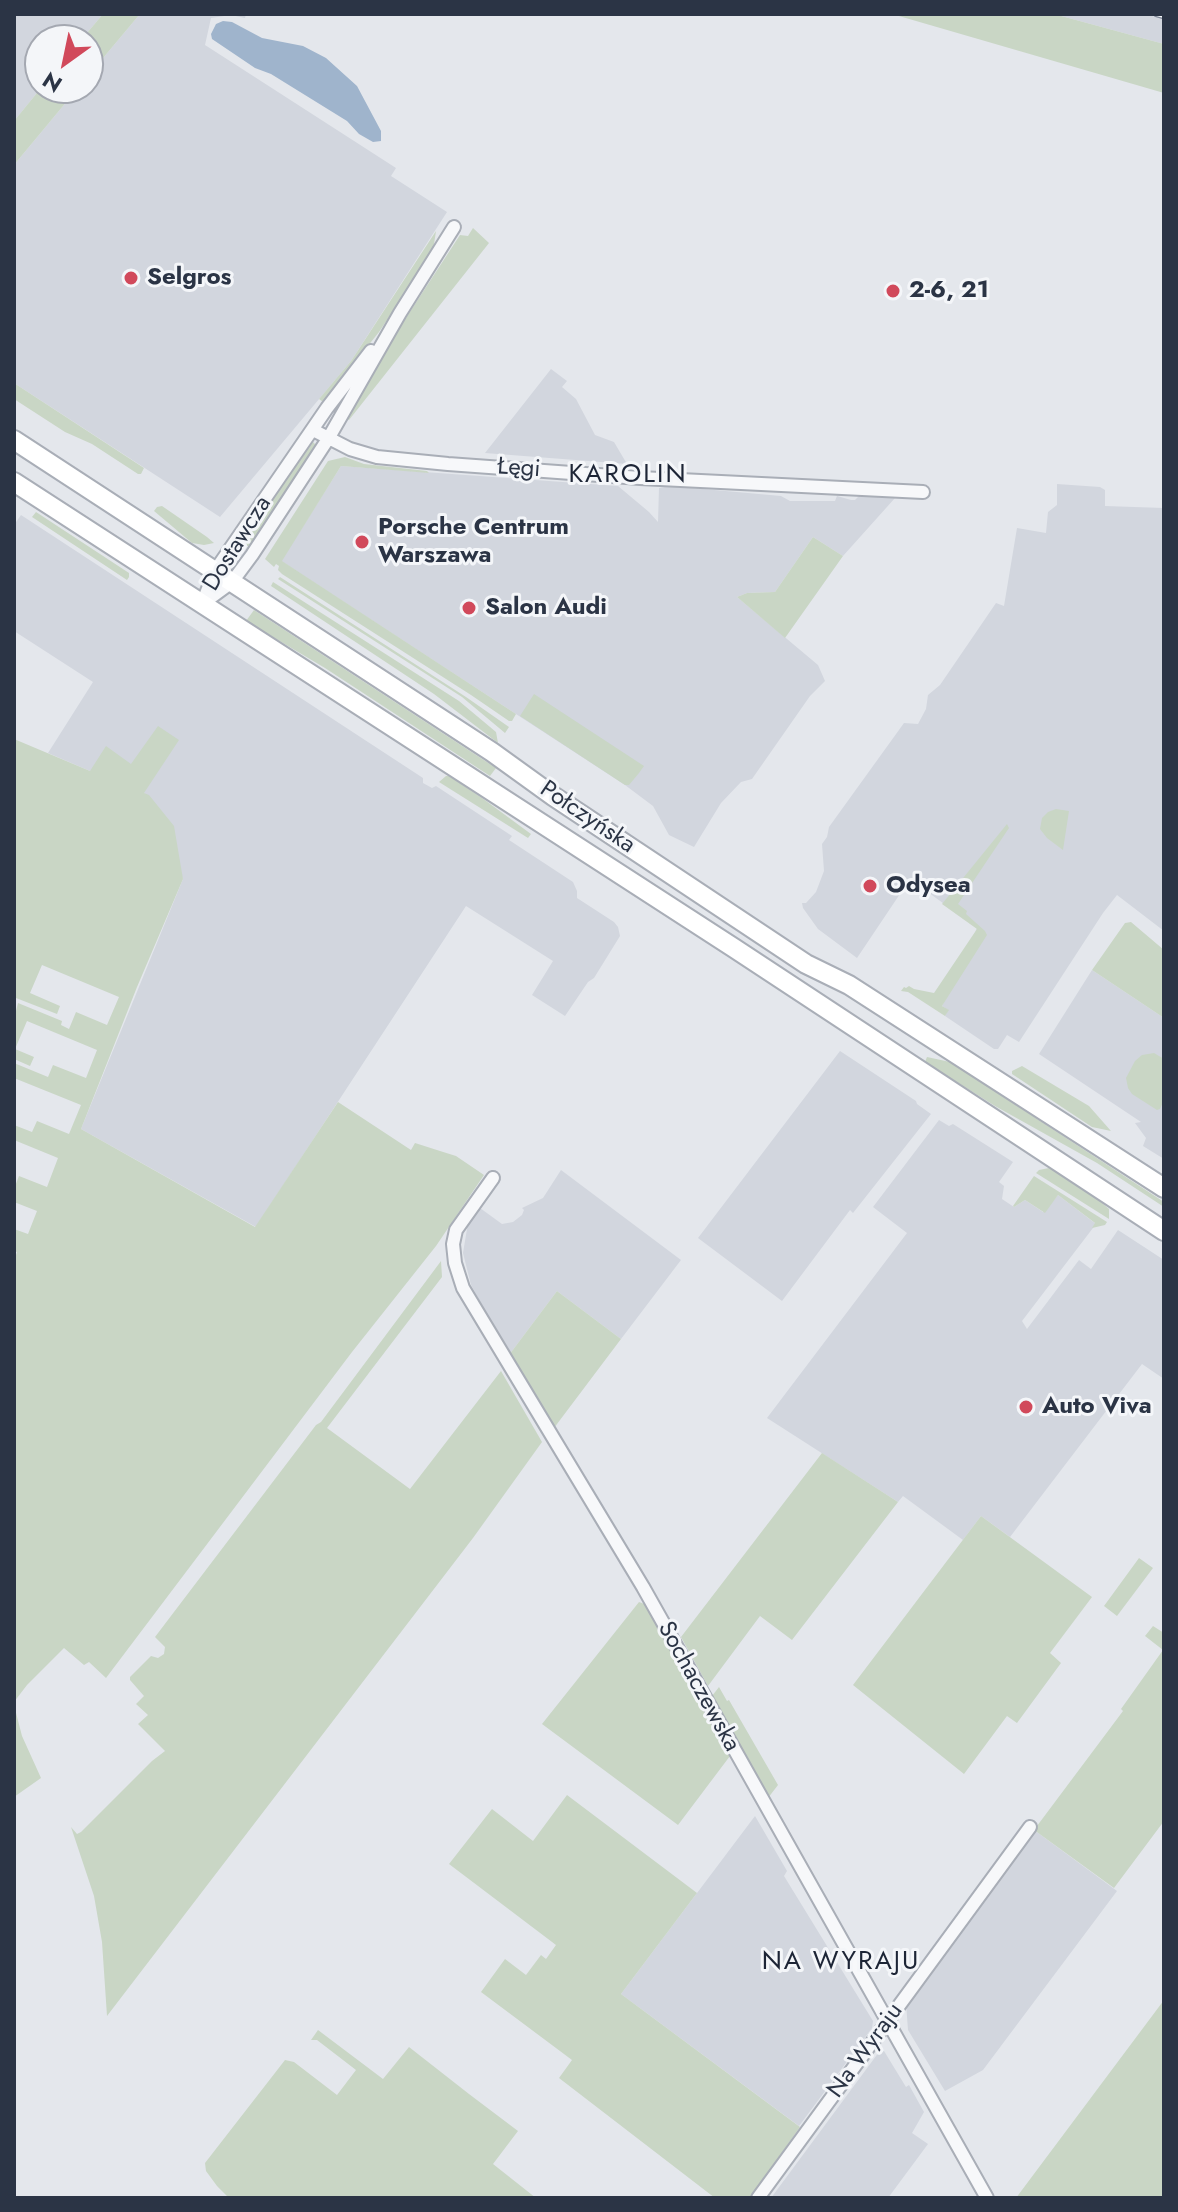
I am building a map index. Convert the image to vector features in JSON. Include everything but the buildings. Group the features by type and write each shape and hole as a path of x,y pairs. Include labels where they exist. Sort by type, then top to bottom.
{"main road":[{"name":"Połczyńska","path":"14,440 492,752 806,964 849,985 1164,1188"},
{"name":"Połczyńska","path":"14,482 714,935 1164,1231"}],"street":[{"name":"Dostawcza","path":"202,604 232,582 328,439 400,313 454,227"},
{"name":"Dostawcza","path":"202,604 215,571 313,430 400,313"},
{"name":"Łęgi","path":"313,430 328,439 377,457 640,478 923,492"},
{"name":"Sochaczewska","path":"493,1178 456,1230 453,1244 455,1263 463,1288 643,1587 987,2198"},
{"name":"Na Wyraju","path":"758,2198 1030,1827"}],"shaded area":[{"path":"14,14 103,14 95,24 24,24 24,104 28,104 14,121"},
{"path":"140,14 246,14 245,18 231,15 211,18 205,45 396,168 391,176 447,212 351,361 220,517 14,383 14,165 65,104 104,104 104,57"},
{"path":"1054,14 1164,14 1164,44"},
{"path":"551,369 567,381 562,387 576,399 595,435 614,442 627,464 485,453"},
{"path":"341,466 618,486 658,522 659,488 670,486 781,496 790,501 835,501 837,496 851,500 859,496 895,498 843,556 813,537 775,592 747,593 737,597 818,665 825,681 810,696 752,779 741,782 721,803 694,847 669,835 653,806 625,785 281,561"},
{"path":"1057,484 1100,487 1105,490 1105,506 1164,508 1164,931 1117,895 1019,1042 1007,1035 998,1049 994,1049 945,1016 948,1010 942,1006 977,928 910,879 857,958 818,929 802,903 806,903 816,892 824,871 822,844 829,827 904,723 918,724 926,709 928,695 940,685 996,603 1004,606 1017,528 1046,533 1048,512 1057,505"},
{"path":"21,515 423,778 423,783 432,788 436,786 512,836 509,840 573,882 577,898 618,927 620,936 565,1016 532,995 553,961 466,906 256,1227 81,1129 183,879 131,764 90,771 48,753 93,682 14,631 14,525"},
{"path":"1092,970 1164,1018 1164,1159 1143,1146 1146,1138 1135,1123 1141,1122 1039,1054"},
{"path":"840,1051 931,1114 853,1213 850,1210 782,1301 698,1238"},
{"path":"939,1120 949,1126 953,1124 1013,1162 999,1182 1004,1186 1002,1199 1014,1207 1025,1200 1043,1212 1058,1195 1096,1224 1022,1321 1027,1329 1079,1260 1091,1269 1118,1230 1164,1260 1164,1379 1142,1364 1010,1537 981,1516 963,1540 903,1496 898,1502 767,1418 907,1233 873,1207"},
{"path":"561,1170 681,1260 621,1339 557,1291 509,1355 471,1285 463,1253 468,1223 480,1208 502,1224 513,1222 522,1215 522,1208 543,1198"},
{"path":"755,1816 787,1871 784,1876 873,2021 872,2028 799,2126 621,1994"},
{"path":"1034,1830 1117,1891 983,2070 945,2091 908,2030 906,2003"},
{"path":"884,2051 924,2112 912,2133 928,2144 888,2198 771,2198 879,2052"}],"green space":[{"path":"103,14 140,14 104,57 104,24 95,24"},
{"path":"892,14 1054,14 1164,44 1164,93"},
{"path":"28,104 65,104 14,165 14,121"},
{"path":"473,228 489,243 349,420 345,418 460,235 468,236"},
{"path":"436,231 433,251 379,332 323,402 319,399 351,361"},
{"path":"14,383 144,468 141,474 92,444 65,432 14,399"},
{"path":"313,442 316,445 249,547 242,542"},
{"path":"345,457 364,464 429,473 341,466 282,561 516,714 512,721 282,574 279,566 276,564 274,567 265,559 328,461"},
{"path":"162,506 214,543 192,543 154,511"},
{"path":"36,512 129,573 127,580 32,517"},
{"path":"813,537 843,556 785,638 737,597 747,593 775,592"},
{"path":"280,577 466,697 509,727 505,733 462,697 278,579"},
{"path":"273,582 459,701 496,732 498,743 434,694 271,586"},
{"path":"254,610 496,768 490,776 325,668 246,621"},
{"path":"534,694 644,766 629,785 520,716"},
{"path":"158,726 179,740 144,793 174,826 183,879 81,1129 255,1227 338,1102 411,1150 415,1143 456,1156 484,1175 436,1246 352,1352 106,1678 89,1662 84,1665 64,1648 14,1702 14,1261 17,1252 14,1251 14,1229 28,1234 37,1211 14,1202 14,1189 19,1176 47,1187 58,1158 14,1140 14,1125 32,1132 37,1121 69,1134 81,1105 14,1078 14,1063 48,1077 53,1065 86,1078 97,1050 27,1021 15,1049 34,1057 30,1066 14,1059 14,1019 18,1003 62,1021 61,1025 69,1029 76,1012 107,1025 119,997 42,965 30,993 60,1006 57,1014 16,998 14,1002 14,739 90,771 106,746 131,764"},
{"path":"446,776 531,834 528,838 439,782"},
{"path":"1056,809 1069,811 1063,850 1040,829 1042,818"},
{"path":"1007,824 1009,828 958,904 987,935 942,1006 949,1010 945,1016 908,992 901,991 909,986 934,993 977,929 942,904"},
{"path":"1131,922 1164,950 1164,1018 1092,970 1125,923"},
{"path":"1154,1053 1164,1059 1164,1100 1157,1110 1132,1094 1126,1078 1135,1061 1142,1055"},
{"path":"927,1057 950,1062 1164,1202 1164,1207 1097,1163 995,1106 925,1062"},
{"path":"1022,1066 1089,1106 1111,1131 1092,1127 1012,1074"},
{"path":"1049,1168 1061,1173 1102,1203 1109,1209 1109,1219 1036,1173"},
{"path":"1034,1176 1107,1222 1092,1228 1095,1223 1058,1195 1045,1213 1025,1200 1014,1207"},
{"path":"441,1261 442,1277 327,1428 410,1489 501,1371 542,1442 473,1538 107,2016 102,1942 94,1896 71,1827 77,1834 81,1832 165,1751 138,1724 148,1715 136,1704 144,1696 130,1677 151,1656 158,1658 164,1654 165,1647 155,1637"},
{"path":"557,1291 621,1339 554,1428 509,1355"},
{"path":"822,1453 898,1502 792,1640 760,1616 708,1686 681,1637"},
{"path":"981,1516 1092,1597 1050,1653 1061,1663 1017,1723 1007,1716 964,1774 853,1685"},
{"path":"1139,1558 1153,1568 1117,1616 1104,1606"},
{"path":"639,1602 647,1605 730,1756 678,1825 542,1724"},
{"path":"1153,1626 1164,1633 1164,1821 1114,1888 1034,1830 1123,1711 1121,1709 1163,1650 1145,1636"},
{"path":"719,1687 778,1785 768,1798 712,1700"},
{"path":"14,1705 22,1736 41,1778 14,1797"},
{"path":"567,1795 697,1893 621,1994 800,2127 750,2198 715,2198 559,2078 572,2060 481,1992 505,1959 526,1975 541,1955 546,1959 556,1945 449,1864 492,1809 533,1841"},
{"path":"1164,2000 1164,2198 1016,2198"},
{"path":"318,2030 383,2079 409,2047 518,2131 493,2164 536,2198 229,2198 206,2171 205,2163 285,2060 294,2062 337,2095 356,2070 317,2040 311,2040"}],"water":[{"path":"232,22 262,38 303,46 326,58 357,86 381,131 381,141 373,142 359,134 347,121 271,74 255,68 212,39 216,24"}],"railway":[{"path":"1157,14 1164,16"}],"place":[{"name":"Selgros","path":"131,278"},
{"name":"2-6, 21","path":"893,291"},
{"name":"Porsche Centrum Warszawa","path":"362,542"},
{"name":"Salon Audi","path":"469,608"},
{"name":"Odysea","path":"870,886"},
{"name":"Auto Viva","path":"1026,1407"}],"district":[{"name":"KAROLIN","path":"628,476"},
{"name":"NA WYRAJU","path":"841,1963"}]}
